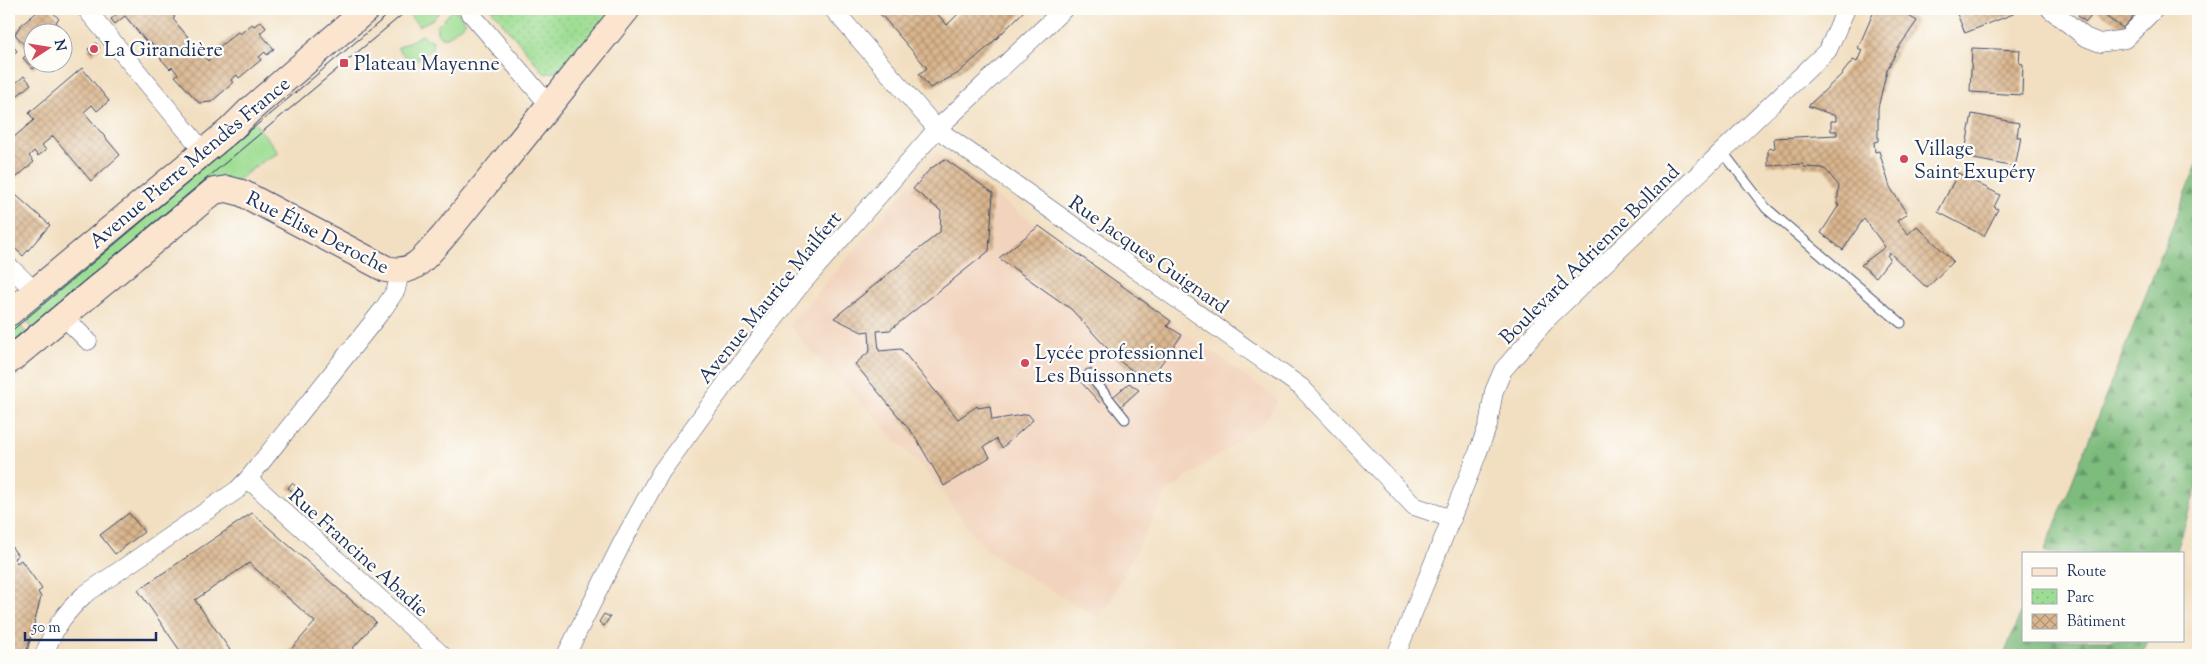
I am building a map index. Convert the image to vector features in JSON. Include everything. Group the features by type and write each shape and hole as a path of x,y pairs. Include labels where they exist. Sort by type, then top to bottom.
{"main road":[{"name":"Avenue Pierre Mendès France","path":"9,313 204,152 367,9"},
{"name":"Rue Élise Deroche","path":"9,360 214,191 227,188 242,193 386,269 400,272 412,268 443,237 627,9"}],"street":[{"path":"86,9 204,152"},
{"path":"467,9 550,106"},
{"name":"Rue Jacques Guignard","path":"833,9 936,129 1300,387 1414,506 1452,519"},
{"name":"Avenue Maurice Mailfert","path":"566,655 623,541 661,472 798,288 936,129 1064,9"},
{"name":"Boulevard Adrienne Bolland","path":"1396,655 1488,425 1494,391 1503,370 1548,318 1828,50 1846,9"},
{"path":"2050,9 2085,37 2100,43 2125,39 2155,9"},
{"path":"9,266 35,291"},
{"path":"44,655 53,631 64,614 84,595 238,490 384,308 396,290 400,272"},
{"path":"62,315 88,341"},
{"name":"Rue Francine Abadie","path":"248,479 442,655"}],"lane":[{"path":"1722,151 1766,208 1901,322"},
{"path":"1089,374 1125,419"}],"shaded area":[{"name":"Lycée professionnel Les Buissonnets","path":"937,153 1278,400 1265,421 1166,493 1100,619 984,548 928,474 789,326"}],"green space":[{"path":"404,9 442,9 433,19 419,26"},
{"path":"454,9 466,22 448,37 441,37 437,33 437,26"},
{"path":"491,9 614,9 559,71 545,74"},
{"path":"422,35 433,41 432,49 412,63 397,48"},
{"path":"250,117 279,153 263,161 35,331 20,313"},
{"path":"2198,162 2198,483 2176,552 2044,552"},
{"path":"14,318 29,336 9,353 9,323"},
{"path":"2022,610 2022,642 2147,642 2143,655 2004,655"}],"building":[{"path":"41,9 50,9 59,19 56,22 25,22"},
{"path":"123,9 168,9 175,17 173,19 208,61 221,50 219,47 238,32 240,34 252,24 254,26 261,21 266,28 260,33 274,49 267,55 265,52 259,57 261,60 239,78 237,75 231,80 233,83 211,102 199,103 175,76 178,74 172,67 170,69 160,58 163,56 152,43 149,45 125,16 115,24 111,19"},
{"path":"876,9 933,9 947,25 963,9 1026,9 990,45 957,74 930,88 919,74 927,68"},
{"path":"1875,9 1897,9 1917,21 1899,47 1887,70 1878,108 1878,141 1874,142 1875,152 1879,151 1890,187 1907,214 1897,221 1908,234 1917,226 1953,261 1927,288 1890,253 1887,255 1890,259 1876,277 1861,265 1885,247 1864,218 1843,250 1821,233 1839,205 1837,205 1839,186 1826,170 1804,167 1803,164 1768,166 1768,149 1775,148 1774,138 1837,135 1837,131 1831,131 1831,121 1836,121 1836,116 1808,106 1841,75 1853,60 1857,62 1862,50 1858,48"},
{"path":"1955,9 2011,9 2013,14 1965,33"},
{"path":"2083,9 2128,9 2135,14 2123,28 2096,10 2086,22 2078,16"},
{"path":"22,24 22,42 15,34"},
{"path":"9,41 17,51 9,58"},
{"name":"La Girandière","path":"96,43 100,48 92,55 88,49"},
{"path":"1972,48 2020,50 2019,63 2023,64 2022,95 1970,92"},
{"path":"82,68 109,101 97,111 92,105 84,112 120,155 91,181 53,136 42,145 46,150 38,156 34,151 29,156 34,162 9,184 9,132 14,137 34,120 29,113"},
{"path":"24,76 31,84 9,103 9,89"},
{"path":"1972,114 2019,123 2017,137 2021,137 2015,167 1964,157"},
{"path":"945,159 993,193 989,251 890,330 877,331 879,351 901,349 958,419 977,406 978,408 990,406 992,420 1028,414 1033,420 1002,448 996,439 984,447 990,457 944,486 914,435 855,364 870,351 869,331 862,332 834,318 940,232 941,211 913,189 930,169"},
{"path":"1958,173 2000,195 1994,207 1998,209 1984,236 1938,212"},
{"path":"9,189 50,225 23,256 9,243"},
{"path":"1039,226 1171,321 1167,326 1182,335 1148,382 1118,360 1071,309 999,258"},
{"path":"1083,376 1104,399 1100,403 1079,380"},
{"path":"1129,383 1139,390 1121,406 1113,397"},
{"path":"292,483 300,490 296,494 288,488"},
{"path":"129,513 144,532 115,554 100,535"},
{"path":"252,513 376,622 347,655 286,655 315,622 249,563 195,600 230,650 223,655 183,655 138,590"},
{"path":"9,543 18,556 14,558 17,563 21,560 42,589 38,592 41,597 26,655 9,655 9,626 13,613 9,612"},
{"path":"604,614 610,617 604,626 599,622"}],"tram line":[{"path":"9,333 395,9"},
{"path":"9,344 409,9"}],"place":[{"name":"La Girandière","path":"94,49"},
{"name":"Plateau Mayenne","path":"344,63"},
{"name":"Village Saint Exupéry","path":"1904,159"},
{"name":"Lycée professionnel Les Buissonnets","path":"1025,363"}]}
